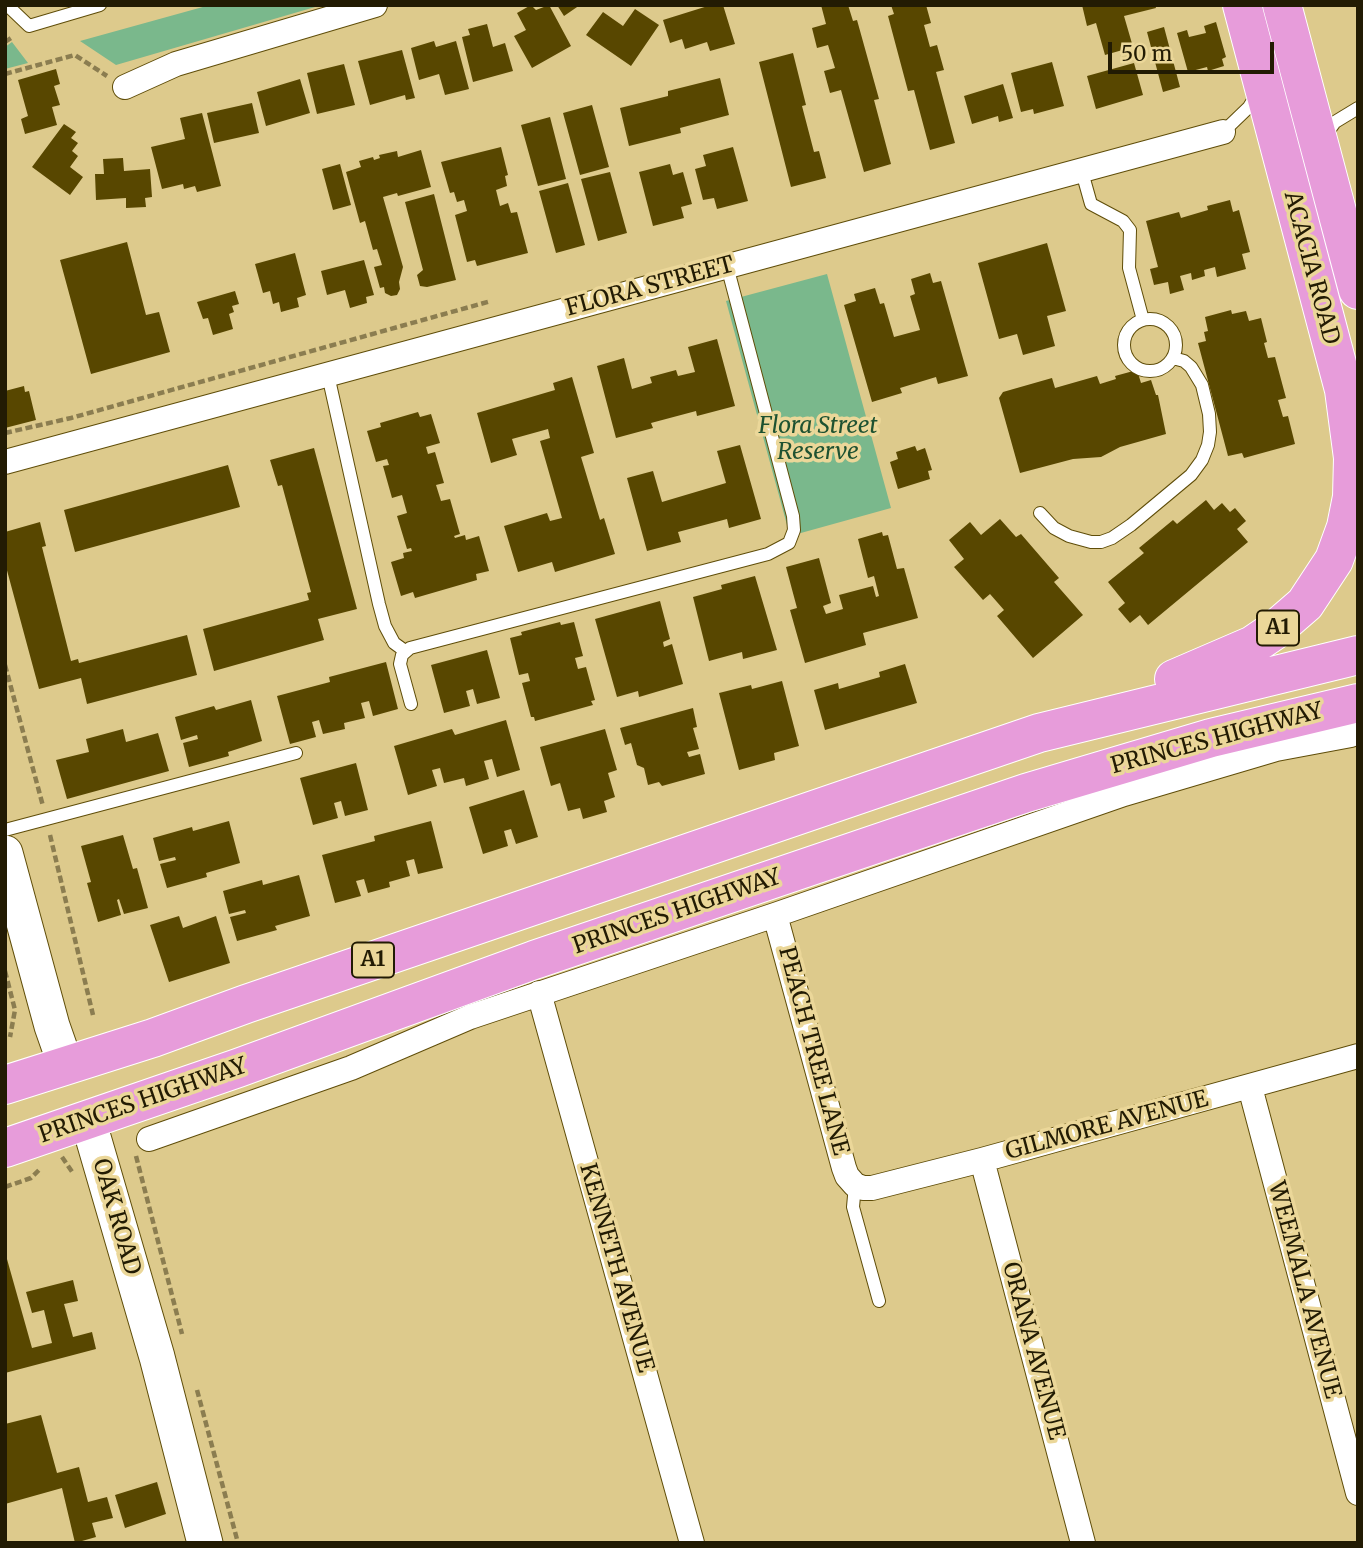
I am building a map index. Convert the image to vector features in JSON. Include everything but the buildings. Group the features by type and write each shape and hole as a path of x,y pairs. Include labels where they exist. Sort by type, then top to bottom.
{"highway":[{"name":"ACACIA ROAD","path":"1039,733 1234,655 1275,630 1305,604 1334,560 1350,509 1353,458 1344,390 1241,5"},
{"name":"ACACIA ROAD","path":"1282,5 1358,290"},
{"name":"A1","path":"1344,390 1358,438"},
{"name":"PRINCES HIGHWAY","path":"5,1085 1039,733 1358,655"},
{"name":"PRINCES HIGHWAY","path":"5,1148 238,1069 534,960 1026,793 1211,738 1355,719"},
{"name":"OAK ROAD","path":"66,1066 88,1120"}],"street":[{"path":"125,87 176,64 375,5"},
{"name":"FLORA STREET","path":"5,462 1223,132"},
{"name":"PRINCES HIGHWAY","path":"149,1139 351,1068 470,1017 1124,794 1276,750 1355,719"},
{"name":"OAK ROAD","path":"5,853 13,912 66,1066"},
{"name":"PEACH TREE LANE","path":"775,915 844,1167 855,1185"},
{"name":"KENNETH AVENUE","path":"539,993 692,1543"},
{"name":"GILMORE AVENUE","path":"855,1185 872,1188 982,1160 1358,1056"},
{"name":"WEEMALA AVENUE","path":"1250,1087 1358,1493"},
{"name":"OAK ROAD","path":"88,1120 157,1357 205,1543"},
{"name":"ORANA AVENUE","path":"982,1160 1083,1543"}],"lane":[{"path":"5,7 8,5 29,26 100,5"},
{"name":"FLORA STREET","path":"1223,132 1252,104 1257,94 1260,72"},
{"path":"1320,149 1332,125 1358,108"},
{"path":"1082,172 1091,204 1123,221 1130,230 1129,268 1143,320"},
{"path":"405,651 768,554 789,543 794,530 793,516 727,266"},
{"path":"1143,320 1163,322 1172,331 1176,344 1173,358 1163,367 1150,371 1137,367 1128,358 1124,345 1127,332 1143,320"},
{"path":"1040,513 1054,527 1069,536 1101,542 1131,525 1191,475 1202,460 1208,444 1209,414 1202,385 1191,367 1184,361 1173,358"},
{"path":"328,375 379,604 394,643 405,651"},
{"path":"405,651 400,664 411,704"},
{"path":"5,830 296,753"},
{"path":"855,1185 853,1206 879,1301"}],"path":[{"path":"5,42 11,38"},
{"path":"5,74 75,55 125,87"},
{"path":"5,433 71,418 491,301"},
{"path":"5,665 47,821 93,1015"},
{"path":"5,971 15,1010 10,1037"}],"green space":[{"path":"210,5 322,5 116,65 80,41"},
{"path":"12,42 28,63 5,69 5,47"},
{"name":"Flora Street Reserve","path":"827,274 891,508 790,536 726,301"}]}
